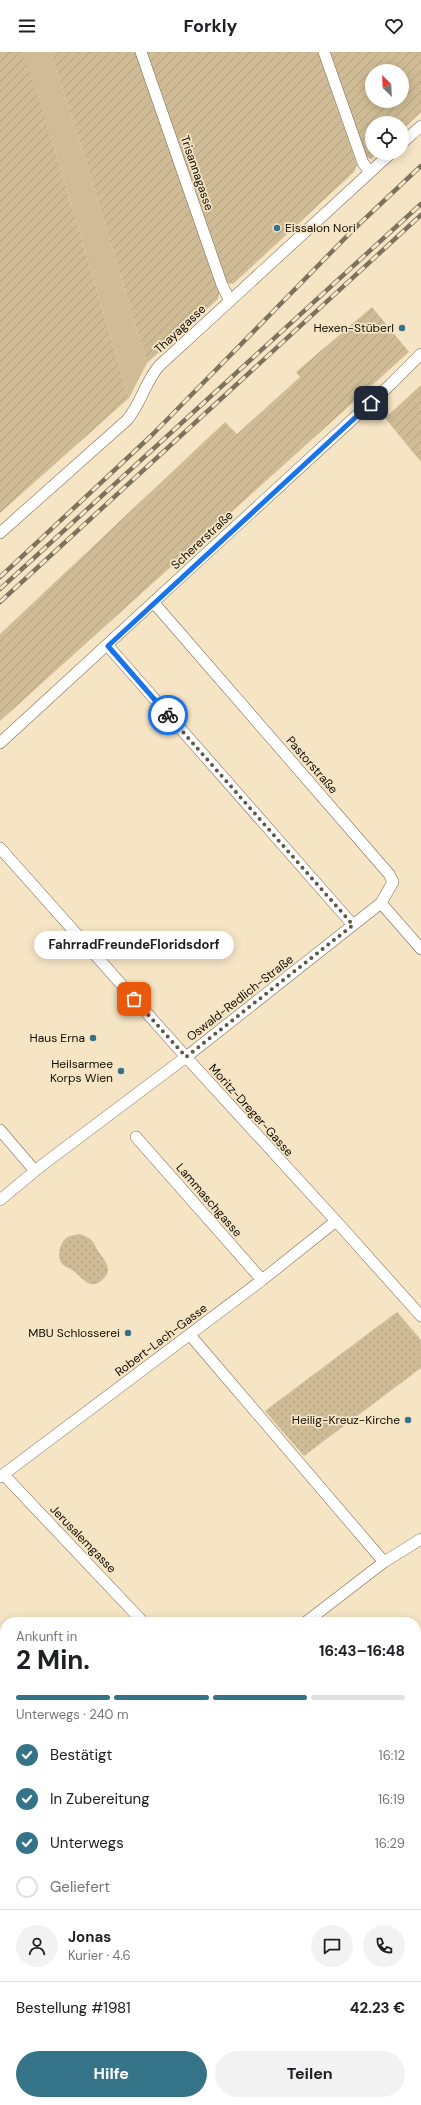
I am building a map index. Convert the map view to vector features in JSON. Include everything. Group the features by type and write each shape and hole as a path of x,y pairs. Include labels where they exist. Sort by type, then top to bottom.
{"street":[{"name":"Trisannagasse","path":"141,52 222,285 230,301"},
{"path":"324,52 363,163 370,172"},
{"path":"409,137 421,126"},
{"name":"Thayagasse","path":"0,534 127,420 138,405 154,372 383,160"},
{"name":"Schererstraße","path":"0,743 108,646 391,384 421,354"},
{"name":"Pastorstraße","path":"154,603 389,874 393,882 381,903"},
{"path":"108,646 353,925"},
{"name":"Moritz-Dreger-Gasse","path":"0,848 186,1057 421,1316"},
{"path":"381,903 421,949"},
{"name":"Oswald-Redlich-Straße","path":"0,1200 35,1171 186,1057 381,903"},
{"path":"0,1130 35,1171"},
{"name":"Lammaschgasse","path":"136,1137 262,1280"},
{"name":"Robert-Lach-Gasse","path":"2,1476 190,1335 336,1221"},
{"path":"190,1335 384,1562"},
{"name":"Jerusalemgasse","path":"2,1476 139,1617"},
{"path":"312,1617 384,1562 421,1539"}],"shaded area":[{"path":"0,52 23,52 53,143 129,398 0,513"},
{"path":"22,52 50,52 78,135 147,363 129,398 53,143"},
{"path":"50,52 137,52 220,290 218,299 147,363 78,135"},
{"path":"147,52 318,52 357,165 354,172 233,284 227,283"},
{"path":"328,52 421,52 421,112 409,123 409,116 365,116 365,156"},
{"path":"372,307 409,352 0,721 0,634 225,422 237,434 300,377 296,372"},
{"path":"421,385 421,462 385,418"},
{"path":"80,1234 88,1237 92,1241 108,1266 105,1277 97,1283 90,1284 86,1282 60,1261 59,1253 61,1245 65,1239 69,1236"},
{"path":"397,1312 421,1340 421,1368 304,1456 265,1411"}],"railway":[{"path":"0,577 152,435 354,229 421,166"},
{"path":"0,589 421,204"},
{"path":"0,602 421,215"}],"way so far":[{"path":"134,999 186,1057 353,925 168,715"}],"place":[{"name":"Eissalon Nori","path":"277,228"},
{"name":"Hexen-Stüberl","path":"402,328"},
{"name":"FahrradFreundeFloridsdorf","path":"134,999"},
{"name":"Haus Erna","path":"93,1038"},
{"name":"Heilsarmee Korps Wien","path":"121,1071"},
{"name":"MBU Schlosserei","path":"128,1333"},
{"name":"Heilig-Kreuz-Kirche","path":"408,1420"}],"route":[{"path":"168,715 108,646 371,403"}]}
